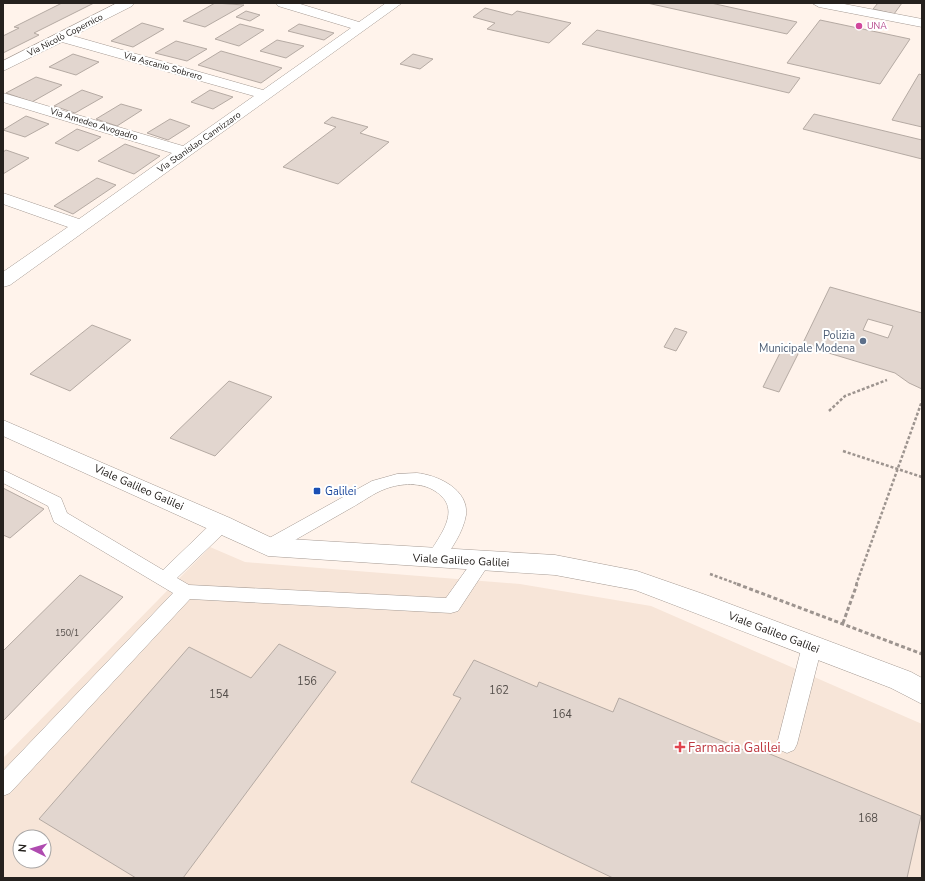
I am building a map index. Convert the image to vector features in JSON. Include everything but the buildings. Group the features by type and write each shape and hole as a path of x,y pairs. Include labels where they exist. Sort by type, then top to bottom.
{"street":[{"name":"Via Nicolò Copernico","path":"3,66 128,3"},
{"path":"283,3 361,27"},
{"name":"Via Stanislao Cannizzaro","path":"3,281 395,3"},
{"path":"819,3 922,23"},
{"name":"Via Ascanio Sobrero","path":"60,37 266,95"},
{"name":"Via Amedeo Avogadro","path":"3,97 185,152"},
{"path":"3,198 80,226"},
{"name":"Viale Galileo Galilei","path":"3,427 222,524 268,547 435,559 555,565 637,581 697,602 915,686"}],"lane":[{"path":"3,476 55,502 60,517 186,592 452,606 482,561"},
{"path":"268,547 378,485 394,480 419,478 434,482 446,489 454,500 458,515 450,537 435,559"},
{"path":"165,579 222,524"},
{"path":"3,786 186,592"},
{"path":"787,744 812,646"}],"path":[{"path":"829,411 845,396 887,380"},
{"path":"844,623 922,401"},
{"path":"843,451 922,477"},
{"path":"710,574 844,623 922,654"}],"shaded area":[{"path":"210,547 245,562 520,584 651,606 922,724 922,878 3,878 3,758"}],"place":[{"name":"UNA","path":"859,26"},
{"name":"Polizia Municipale Modena","path":"863,341"},
{"name":"Galilei","path":"317,491"},
{"name":"Farmacia Galilei","path":"680,747"}]}
